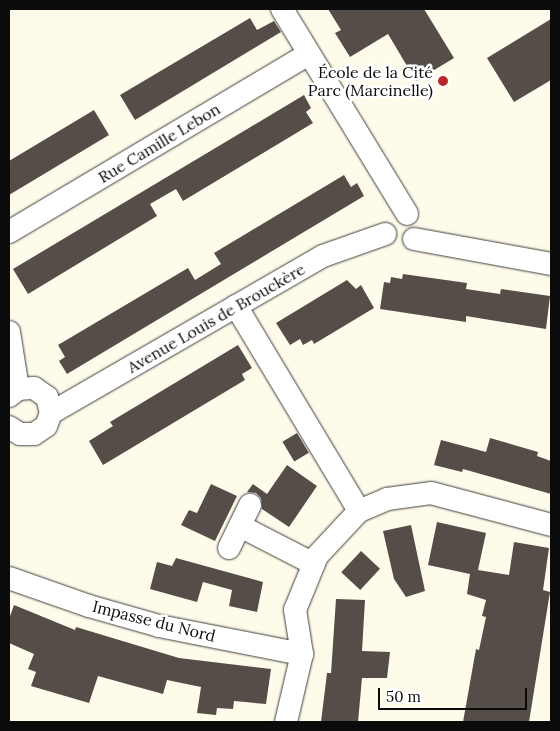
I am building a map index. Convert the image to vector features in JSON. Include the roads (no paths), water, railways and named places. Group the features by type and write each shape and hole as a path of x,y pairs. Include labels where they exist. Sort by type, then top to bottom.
{"street":[{"path":"282,9 407,214 416,224 414,239"},
{"name":"Rue Camille Lebon","path":"9,232 309,54"},
{"path":"407,214 390,217 385,234 394,244 401,246 414,239 551,264"},
{"name":"Avenue Louis de Brouckère","path":"51,412 323,256 385,234"},
{"path":"236,306 359,510"},
{"path":"9,332 13,392 26,387 41,392 47,397 51,412 41,431 27,436 10,435"},
{"path":"286,722 302,654 295,610 317,556 359,510 387,499 431,493 551,525"},
{"path":"229,548 250,505"},
{"path":"240,526 314,564"},
{"name":"Impasse du Nord","path":"9,578 89,606 159,626 302,654"}],"place":[{"name":"École de la Cité Parc (Marcinelle)","path":"443,81"}]}
